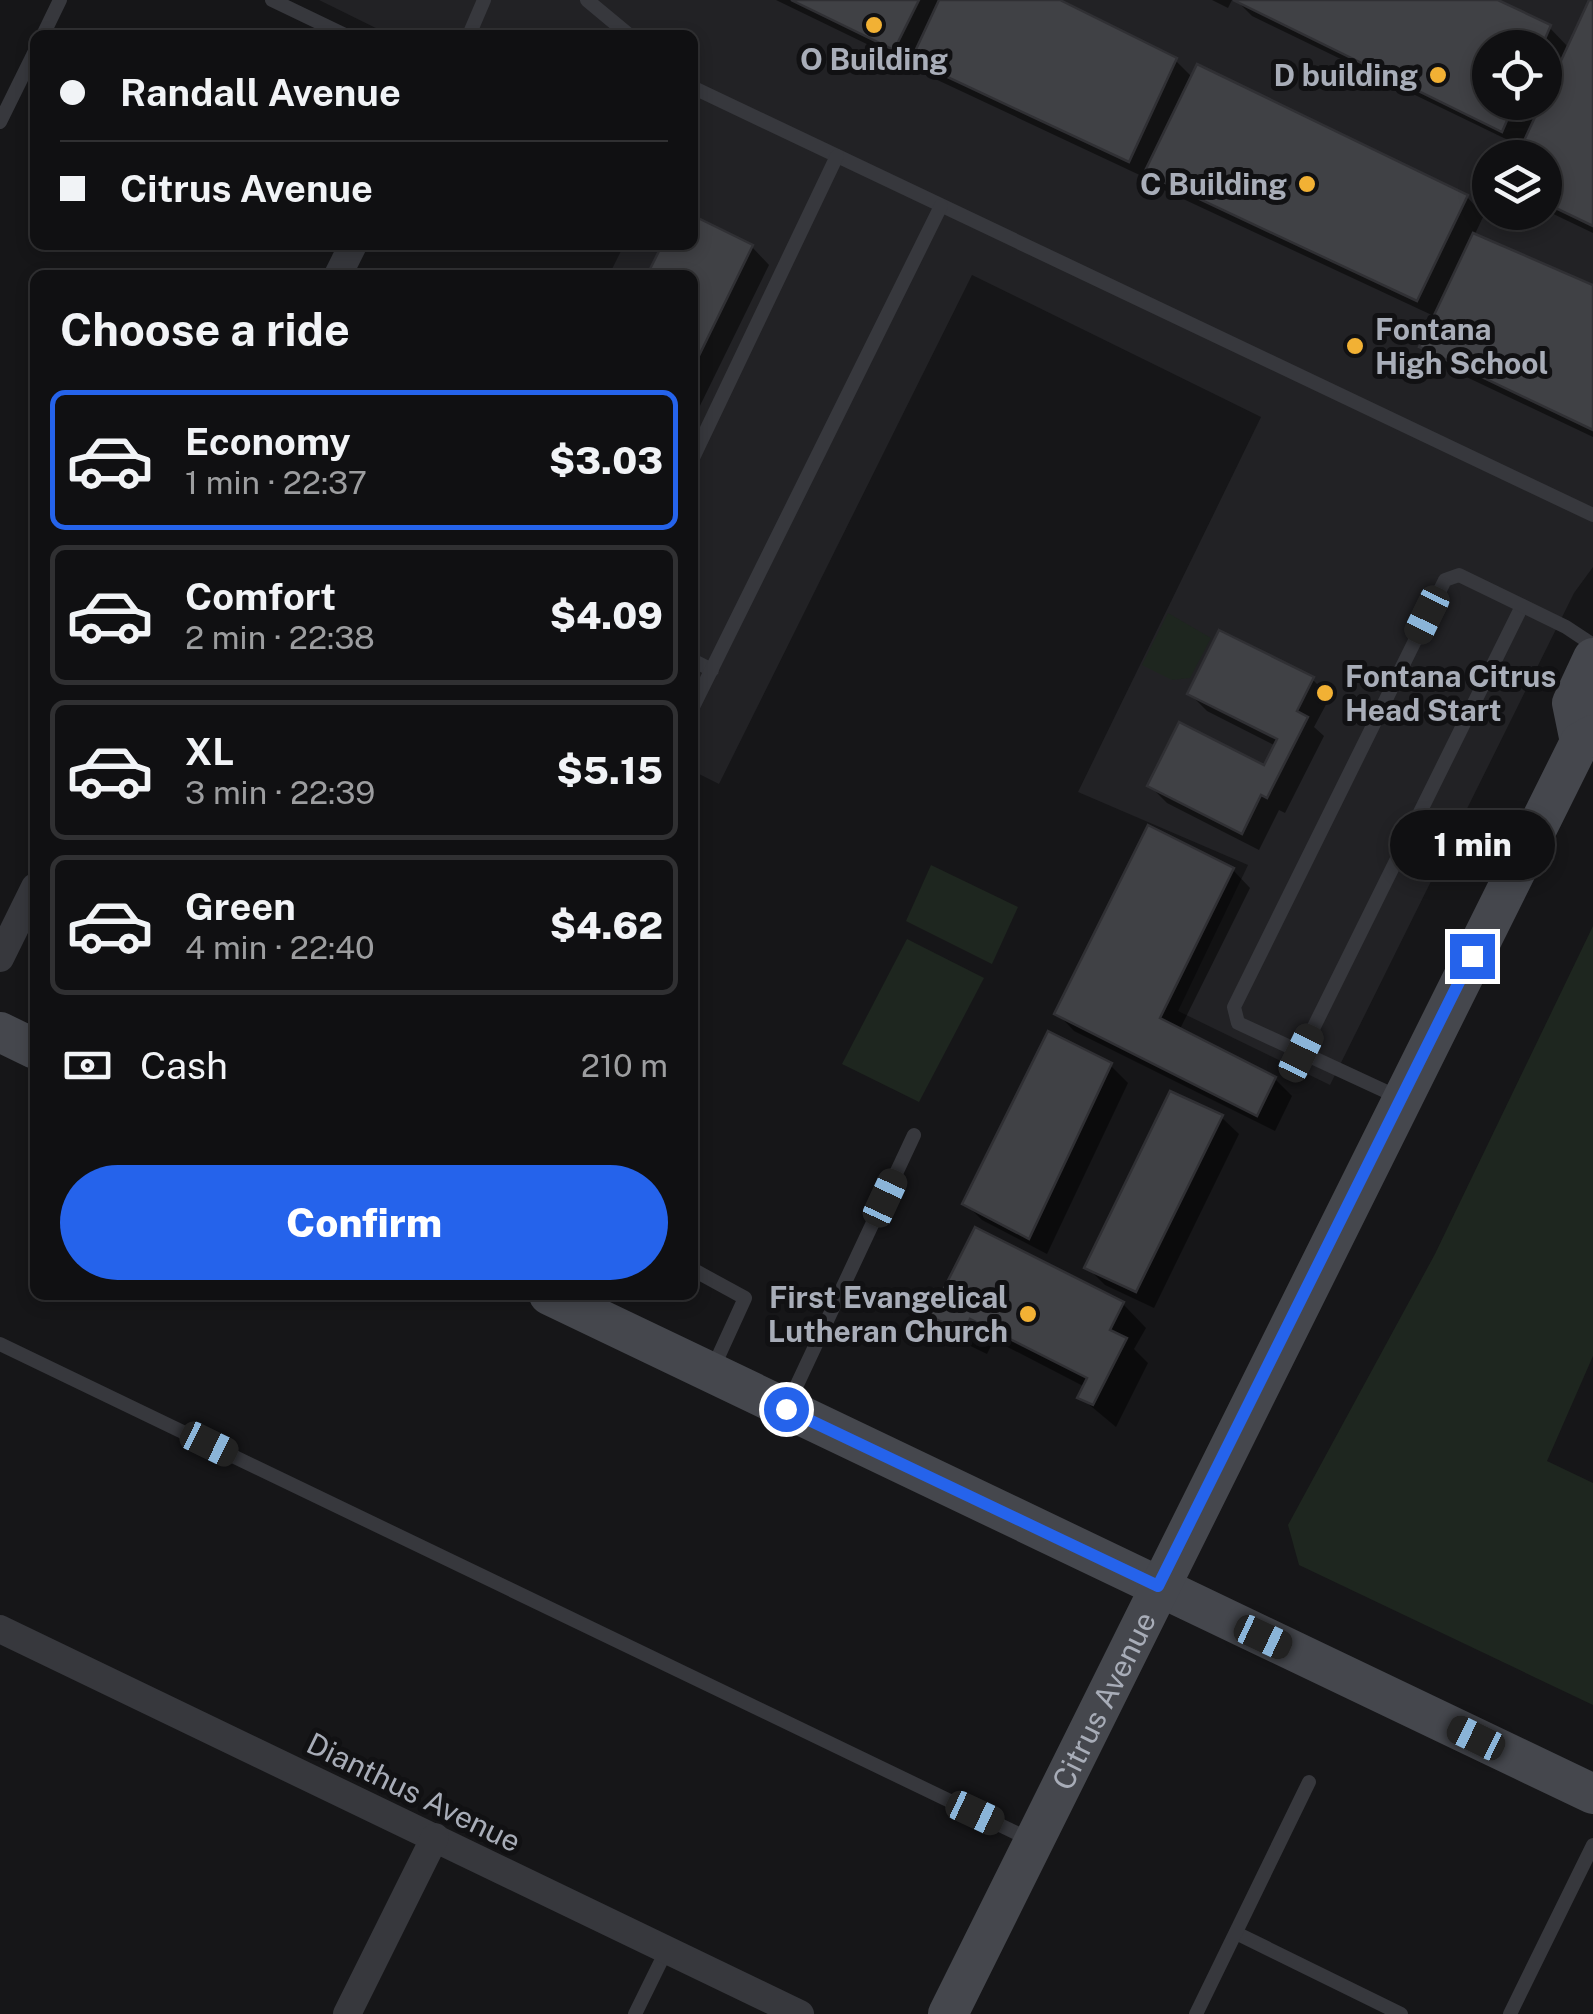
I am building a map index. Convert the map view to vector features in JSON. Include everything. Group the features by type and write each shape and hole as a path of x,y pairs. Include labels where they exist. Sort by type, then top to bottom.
{"main road":[{"name":"Citrus Avenue","path":"948,2014 1400,1098 1587,739 1572,702 1593,658"},
{"path":"0,1032 30,1047"},
{"path":"560,1300 1593,1794"}],"street":[{"path":"0,958 30,897"},
{"name":"Dianthus Avenue","path":"0,1629 800,2014"},
{"path":"347,2014 435,1838"}],"lane":[{"path":"45,30 60,0"},
{"path":"272,0 335,30"},
{"path":"470,30 484,0"},
{"path":"587,0 622,30"},
{"path":"0,122 30,61"},
{"path":"698,91 1592,511"},
{"path":"698,447 837,156"},
{"path":"698,697 941,206"},
{"path":"1400,1098 1238,1023 1234,1006 1445,580 1459,575 1593,646"},
{"path":"1301,1053 1522,606"},
{"path":"698,663 712,670"},
{"path":"786,1409 914,1136"},
{"path":"698,1272 745,1298 711,1372"},
{"path":"0,1344 1032,1840"},
{"path":"1196,2014 1310,1782"},
{"path":"1510,2014 1593,1845"},
{"path":"1236,1933 1401,2014"},
{"path":"635,2014 667,1949"}],"shaded area":[{"name":"Fontana High School","path":"319,0 1593,0 1593,567 1574,593 1330,1085 1178,1011 1248,865 1078,792 1261,417 972,275 719,784 698,774 698,270 612,270 622,250 698,250 698,30 380,30"},
{"path":"1168,613 1211,638 1190,678 1172,680 1142,665"},
{"path":"931,865 1018,907 992,964 906,921"},
{"path":"1593,926 1593,1356 1547,1461 1593,1483 1593,1705 1299,1565 1288,1525 1435,1254"},
{"path":"907,939 984,978 919,1102 842,1064"}],"building":[{"name":"O Building","path":"791,0 919,0 894,50"},
{"path":"939,0 1060,0 1177,58 1129,162 911,60"},
{"name":"D building","path":"1233,0 1498,0 1551,25 1549,30 1472,30 1472,117"},
{"path":"1589,0 1593,0 1593,226 1562,211 1562,140 1524,140 1534,120 1562,120 1562,58"},
{"name":"C Building","path":"1197,64 1468,195 1417,301 1144,173"},
{"name":"D building","path":"1478,120 1507,120 1502,132"},
{"path":"698,218 753,245 698,358 698,270 650,270 660,250 698,250"},
{"path":"1473,233 1593,285 1593,430 1419,347"},
{"path":"1219,630 1314,677 1297,711 1308,717 1267,798 1261,795 1242,834 1147,786 1179,722 1264,765 1277,739 1187,694"},
{"path":"1148,825 1234,868 1160,1018 1276,1077 1257,1116 1054,1014"},
{"path":"1048,1031 1112,1063 1029,1239 962,1204"},
{"path":"1170,1091 1223,1115 1136,1292 1084,1268"},
{"path":"975,1227 1124,1302 1110,1330 1127,1338 1093,1405 1077,1398 1087,1378 970,1319 964,1333 930,1316"}],"place":[{"name":"O Building","path":"874,25"},
{"name":"D building","path":"1438,75"},
{"name":"C Building","path":"1307,184"},
{"name":"Fontana High School","path":"1355,346"},
{"name":"Fontana Citrus Head Start","path":"1325,693"},
{"name":"First Evangelical Lutheran Church","path":"1028,1314"}],"route":[{"path":"786,1409 1158,1586 1472,956"}]}
